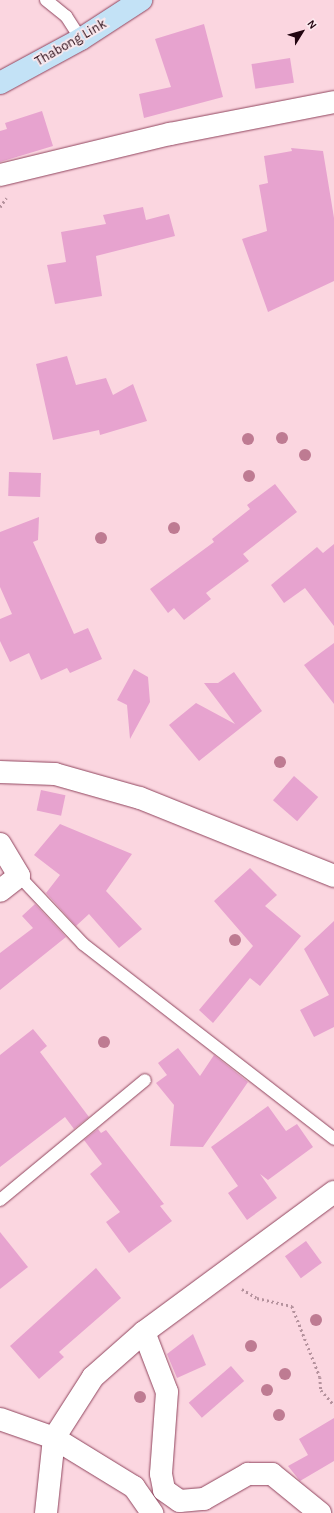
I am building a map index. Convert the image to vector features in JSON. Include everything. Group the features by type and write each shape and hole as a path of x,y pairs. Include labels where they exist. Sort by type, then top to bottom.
{"main road":[{"name":"Thabong Link","path":"0,83 81,39 141,0"}],"street":[{"path":"0,175 170,134 334,102"},
{"path":"0,772 55,774 140,798 331,871"},
{"path":"0,844 19,876 0,891"},
{"path":"46,1513 54,1438 93,1377 144,1332 334,1192"},
{"path":"144,1332 167,1392 161,1474 164,1490 180,1501 204,1499 248,1474 272,1474 320,1513"},
{"path":"0,1419 54,1438 134,1487 152,1513"}],"lane":[{"path":"46,0 66,16 81,39"},
{"path":"19,876 83,944 334,1139"},
{"path":"0,1200 145,1080"}],"path":[{"path":"221,1276 257,1298 292,1306 320,1377 321,1390 334,1406"}],"building":[{"path":"204,24 223,97 144,118 139,94 171,87 155,39"},
{"path":"290,58 294,83 255,89 251,64"},
{"path":"42,111 53,146 0,162 0,131 7,129 5,123"},
{"path":"291,148 323,151 334,218 334,281 268,312 242,239 267,231 259,185 268,183 264,156 292,151"},
{"path":"143,207 146,220 169,214 175,236 96,256 102,296 55,304 47,265 66,262 61,232 106,224 103,215"},
{"path":"67,356 76,385 106,378 113,395 133,384 147,421 100,435 99,430 53,440 36,364"},
{"path":"9,472 41,473 40,497 8,496"},
{"path":"275,484 297,512 243,554 249,561 206,593 211,599 184,620 174,608 168,613 150,589 214,542 212,539 250,509 247,505"},
{"path":"39,517 38,540 33,542 74,634 88,628 102,659 70,673 67,668 41,680 29,653 10,662 0,641 0,619 12,614 0,587 0,532"},
{"path":"334,544 334,626 305,588 284,603 271,585 317,547 323,553"},
{"path":"334,643 334,704 304,665"},
{"path":"134,669 148,677 150,702 130,739 127,705 117,700"},
{"path":"234,672 262,711 199,761 169,725 196,703 235,724 204,683 218,683"},
{"path":"294,776 318,797 297,821 273,800"},
{"path":"41,790 65,795 61,816 37,811"},
{"path":"60,824 132,854 106,891 142,929 119,948 89,914 76,926 46,893 60,875 34,855"},
{"path":"250,868 277,895 265,906 301,936 260,986 250,978 213,1023 199,1010 253,946 214,901"},
{"path":"35,904 66,937 0,990 0,953 33,928 22,916"},
{"path":"334,921 334,1027 314,1037 300,1010 329,995 304,949"},
{"path":"33,1029 47,1046 40,1052 89,1117 74,1129 65,1117 0,1167 0,1055"},
{"path":"178,1048 200,1076 214,1055 248,1082 203,1147 170,1146 174,1105 156,1083 167,1075 158,1063"},
{"path":"268,1106 286,1131 297,1124 313,1147 268,1180 260,1174 277,1198 247,1220 228,1193 238,1186 211,1147"},
{"path":"98,1129 101,1133 106,1130 164,1204 160,1206 172,1221 129,1253 106,1222 120,1212 90,1174 102,1164 84,1140"},
{"path":"0,1232 28,1267 0,1289"},
{"path":"306,1241 322,1263 301,1278 285,1256"},
{"path":"96,1268 121,1298 59,1352 64,1357 39,1379 10,1346"},
{"path":"193,1334 206,1365 177,1378 167,1354"},
{"path":"231,1366 244,1381 202,1418 189,1403"},
{"path":"334,1418 334,1461 300,1481 288,1466 308,1455 299,1439"}]}
